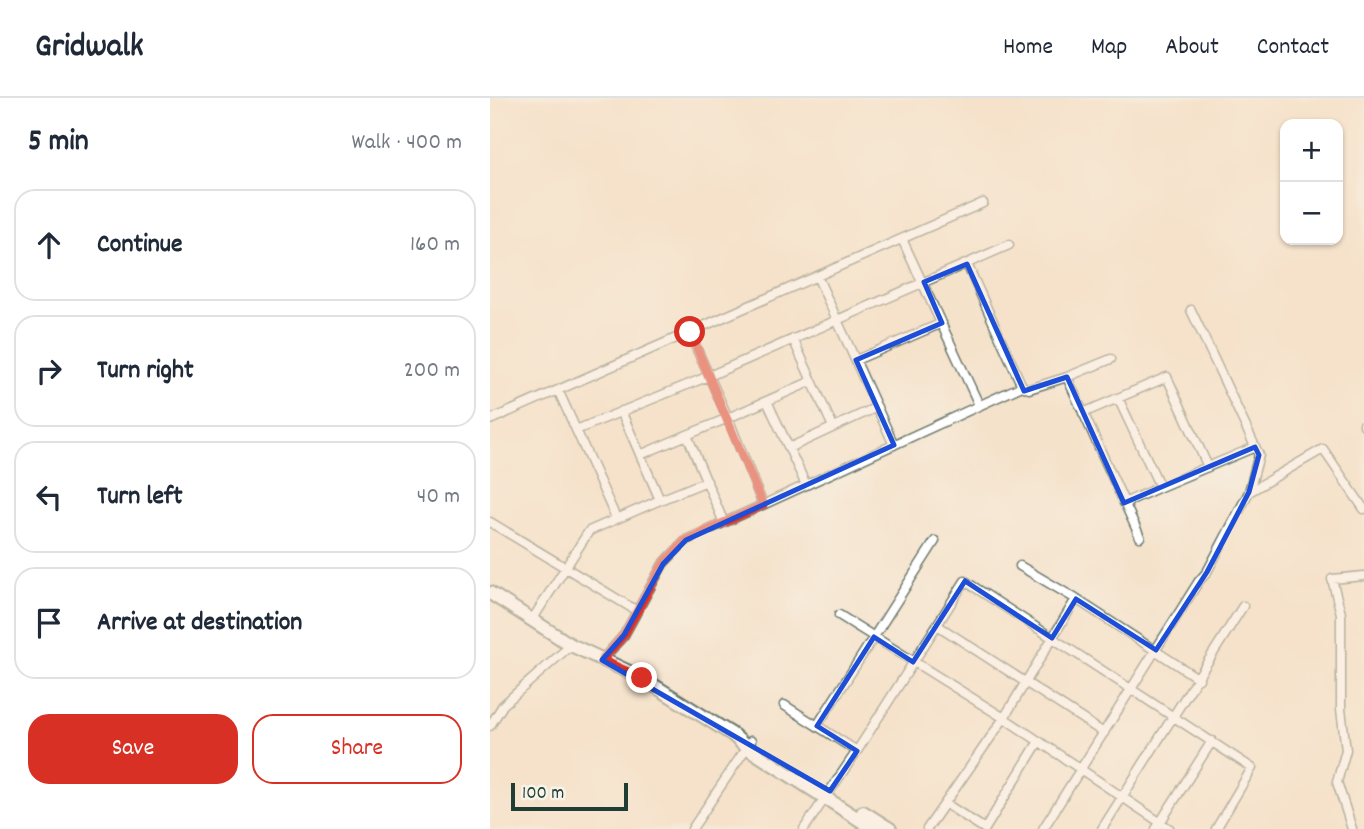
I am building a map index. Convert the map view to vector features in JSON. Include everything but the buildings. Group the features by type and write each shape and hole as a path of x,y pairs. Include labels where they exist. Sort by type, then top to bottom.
{"street":[{"path":"490,421 983,203"},
{"path":"902,239 979,405"},
{"path":"576,430 709,376 1009,245"},
{"path":"967,264 1022,386 1029,389 1111,359"},
{"path":"817,276 894,445"},
{"path":"1043,829 1208,572 1249,492 1259,455 1191,310"},
{"path":"856,360 942,323"},
{"path":"690,332 763,505"},
{"path":"793,340 833,427"},
{"path":"1067,377 1140,537"},
{"path":"1083,413 1167,377 1208,467"},
{"path":"640,455 812,381"},
{"path":"602,660 624,635 663,564 686,540 1022,386"},
{"path":"558,390 616,518"},
{"path":"1118,398 1160,487"},
{"path":"767,401 806,485"},
{"path":"789,448 877,407"},
{"path":"621,411 660,500"},
{"path":"687,435 724,523"},
{"path":"1124,503 1255,447"},
{"path":"1249,492 1323,449 1364,509"},
{"path":"531,620 589,531 707,481"},
{"path":"490,522 637,611"},
{"path":"817,726 934,541"},
{"path":"1020,566 1199,679"},
{"path":"1352,829 1337,782 1346,750 1340,709 1341,614 1332,579 1364,576"},
{"path":"804,829 857,751 964,581 1252,768 1216,829"},
{"path":"490,593 571,645 642,678 827,794 890,829"},
{"path":"927,829 1004,718 1076,599"},
{"path":"1102,829 1243,606"},
{"path":"839,615 1039,741 1122,797 1158,825 1170,829"},
{"path":"937,625 1104,733"},
{"path":"490,726 503,705 571,645"},
{"path":"784,705 857,751"},
{"path":"946,804 985,829 1039,741"},
{"path":"1158,825 1212,741"},
{"path":"692,829 748,744"},
{"path":"827,794 874,829"}],"highlighted area":[{"path":"967,264 1024,391 1067,377 1124,503 1255,447 1259,455 1249,492 1207,572 1156,650 1076,599 1052,638 965,581 913,662 874,637 817,726 857,751 830,791 602,660 624,635 663,564 686,540 894,445 856,360 942,323 924,282"}],"route":[{"path":"642,678 602,660 624,635 663,564 686,540 763,505 690,332"}]}
